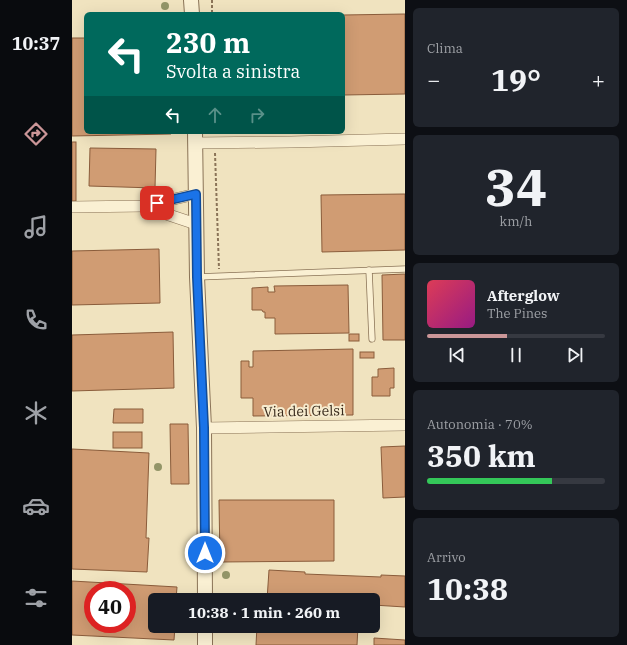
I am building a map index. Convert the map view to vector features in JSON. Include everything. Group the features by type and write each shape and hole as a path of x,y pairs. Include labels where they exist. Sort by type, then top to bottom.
{"street":[{"path":"191,0 192,12"},
{"path":"205,593 204,428 197,277 195,137 215,142 405,139"},
{"path":"72,207 144,206 196,194"},
{"path":"144,206 196,224"},
{"name":"Via dei Gelsi","path":"204,428 405,425"},
{"path":"205,633 205,645"}],"lane":[{"path":"197,277 405,269"},
{"path":"369,270 372,339"}],"path":[{"path":"212,0 212,12"},
{"path":"215,142 220,276"}],"building":[{"path":"405,14 405,94 345,95 345,15"},
{"path":"72,38 84,38 84,134 171,134 72,136"},
{"path":"72,142 76,142 76,201 72,201"},
{"path":"90,148 156,149 155,188 89,186"},
{"path":"405,194 405,250 322,252 321,195"},
{"path":"159,249 160,303 72,305 72,251"},
{"path":"405,274 405,340 383,340 382,275"},
{"path":"348,285 349,333 275,334 275,318 265,318 265,312 262,310 252,310 252,288 268,287 268,292 275,292 274,286"},
{"path":"173,332 174,388 72,391 72,335"},
{"path":"349,334 359,334 359,341 349,341"},
{"path":"353,349 353,415 253,416 253,398 241,398 241,361 249,361 249,367 253,367 253,351"},
{"path":"360,352 374,352 374,358 360,358"},
{"path":"394,368 394,388 390,388 390,396 372,396 372,377 378,377 378,369"},
{"path":"114,409 143,409 143,423 113,423"},
{"path":"170,424 188,424 189,484 171,484"},
{"path":"113,432 142,432 142,448 113,448"},
{"path":"405,446 405,497 383,498 381,447"},
{"path":"72,449 149,453 146,538 149,538 147,572 72,569"},
{"path":"219,500 334,500 334,561 220,562"},
{"path":"269,570 305,572 305,574 381,577 381,575 405,576 405,607 380,605 380,593 267,593"},
{"path":"72,581 84,582 84,633 136,633 136,585 177,587 177,593 148,593 148,633 174,633 174,640 72,635"},
{"path":"257,633 358,633 357,645 256,645"},
{"path":"374,638 405,640 405,645 374,645"}],"route":[{"path":"157,203 196,194 197,277 204,428 205,553"}]}
